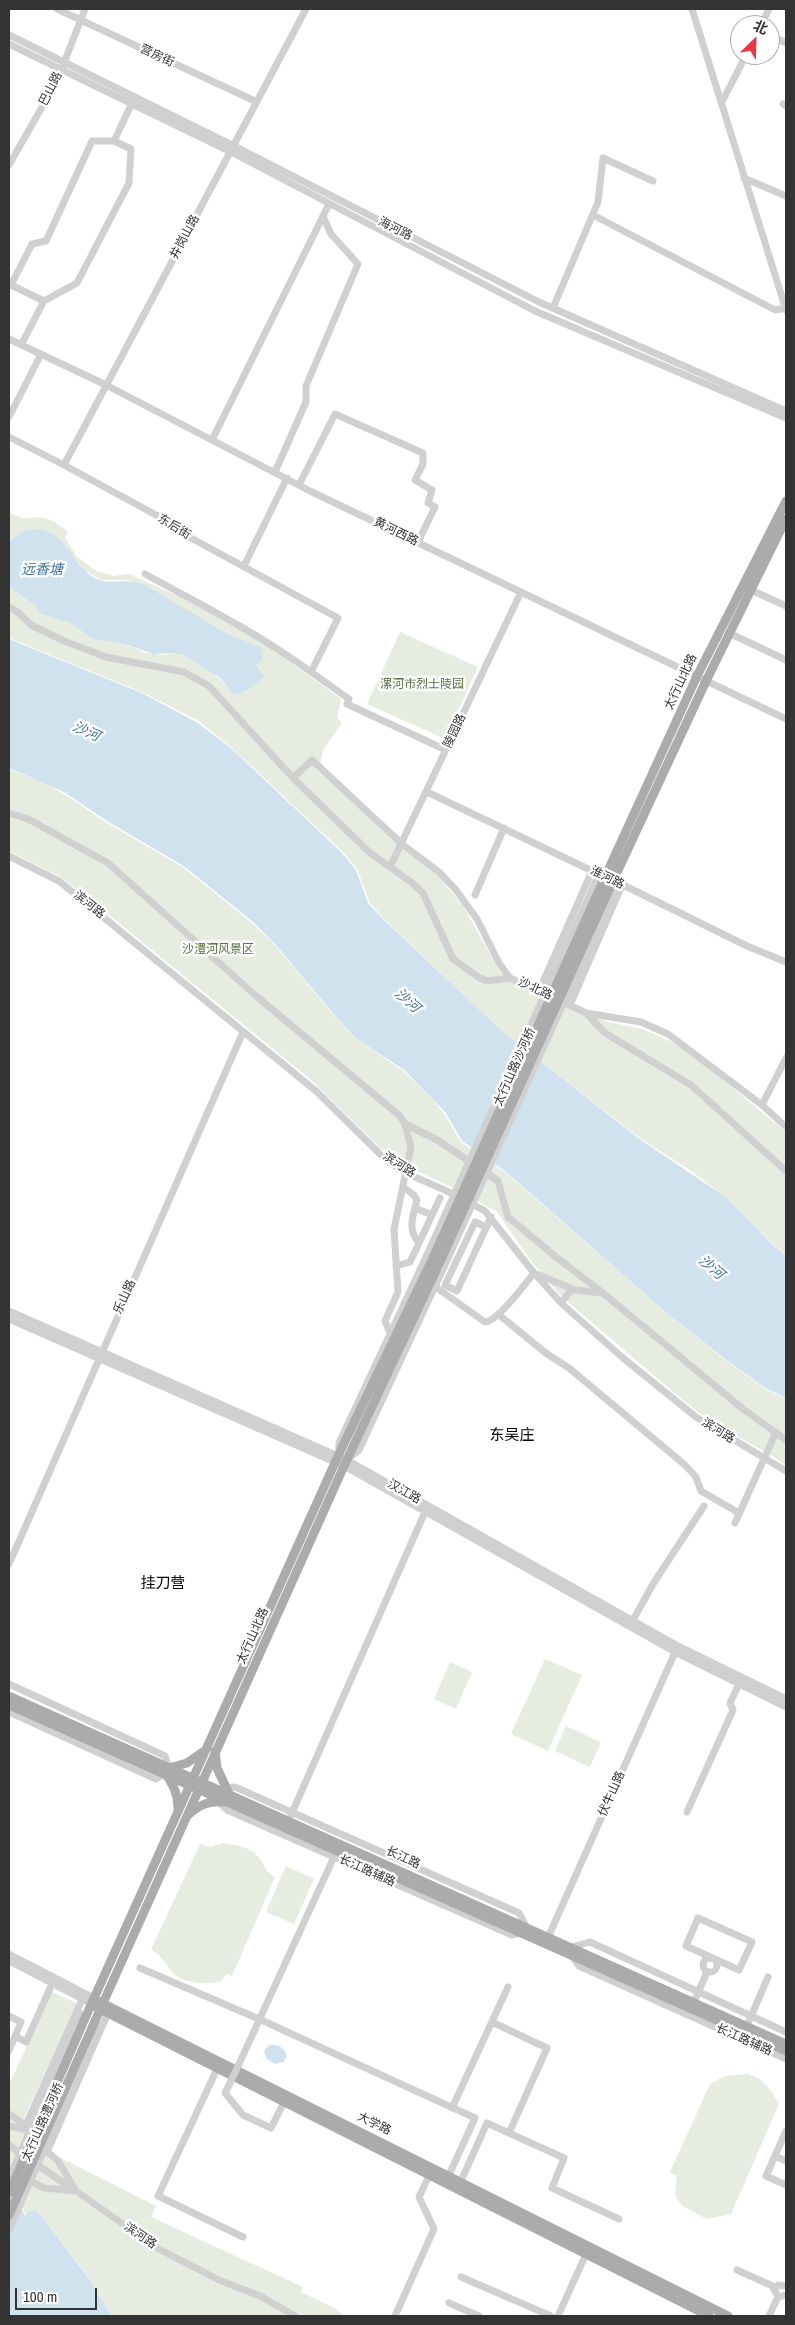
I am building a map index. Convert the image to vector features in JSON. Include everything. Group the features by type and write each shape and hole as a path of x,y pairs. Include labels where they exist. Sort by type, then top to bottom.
{"main road":[{"name":"太行山北路","path":"608,878 729,633 786,501"},
{"name":"太行山北路","path":"608,878 697,676 786,519"},
{"name":"太行山路沙河桥","path":"435,1262 608,878"},
{"name":"太行山北路","path":"341,1461 433,1284 435,1262"},
{"name":"太行山北路","path":"97,2022 182,1814 341,1461 392,1337 435,1262"},
{"name":"长江路","path":"9,1696 195,1784 526,1930"},
{"name":"长江路","path":"9,1705 167,1771"},
{"path":"211,1748 222,1795 182,1814 167,1771 187,1763 211,1748"},
{"name":"长江路","path":"222,1795 291,1817 547,1940 694,2002 786,2044"},
{"name":"太行山北路","path":"83,2015 92,2001 182,1814"},
{"name":"长江路","path":"571,1950 786,2051"},
{"name":"大学路","path":"92,2001 217,2069 428,2176 586,2254 695,2304 728,2316"},
{"name":"大学路","path":"104,2008 461,2181 695,2304 709,2316"},
{"name":"太行山路澧河桥","path":"9,2215 83,2015"},
{"name":"太行山路澧河桥","path":"9,2193 29,2159 97,2022"}],"street":[{"name":"营房街","path":"58,9 257,102"},
{"name":"巴山路","path":"9,165 62,67 85,9"},
{"name":"井岗山路","path":"64,465 306,9"},
{"path":"594,215 775,310 786,309 692,9"},
{"name":"海河路","path":"9,35 62,67"},
{"name":"海河路","path":"9,44 62,67 232,149 553,308 786,411"},
{"path":"722,102 741,65"},
{"path":"114,141 133,101"},
{"path":"21,345 44,301 77,283 129,183 131,150 114,141 92,141 46,241 32,244 11,285 44,301"},
{"name":"海河路","path":"232,149 329,204 535,311 786,418"},
{"path":"553,308 594,215 598,202 603,158 654,181"},
{"path":"744,178 786,196"},
{"path":"212,440 329,204"},
{"path":"275,472 306,402 306,386 358,264 330,234 323,216"},
{"name":"黄河西路","path":"9,339 106,385 300,485 786,719"},
{"path":"9,417 41,354"},
{"path":"300,485 335,414 423,453 423,464 415,480 432,490 428,503 435,507 418,542"},
{"name":"东后街","path":"9,438 64,465 338,618 311,672"},
{"path":"244,566 287,478"},
{"path":"145,574 253,633 349,699 346,704 446,750"},
{"path":"747,588 786,606"},
{"name":"陵园路","path":"390,867 521,592"},
{"path":"9,607 19,613 31,625 64,641 106,657 184,672 209,686 293,778 370,853 423,893 454,959 478,977 487,981 510,978"},
{"path":"729,633 786,660"},
{"name":"沙北路","path":"293,778 312,760 402,844 438,872 456,890 477,919 499,963 510,978 586,1013 641,1022 668,1034 762,1105 786,1127"},
{"name":"淮河路","path":"427,792 747,946 786,962"},
{"path":"9,814 28,819 108,863 255,995 396,1112 405,1124 411,1147 394,1229 398,1292 385,1321 392,1337"},
{"path":"474,895 504,828"},
{"name":"滨河路","path":"9,856 59,881 333,1106 387,1161 406,1173 476,1205 491,1217 534,1273 561,1304 623,1358 696,1417 724,1436 786,1471"},
{"path":"539,991 608,878"},
{"path":"570,1005 608,878"},
{"path":"435,1262 608,878"},
{"path":"586,1013 606,1033 691,1085 786,1170"},
{"name":"乐山路","path":"9,1564 99,1355 243,1032"},
{"path":"762,1105 786,1058"},
{"path":"405,1124 439,1141 498,1181 508,1217 556,1258 603,1293 744,1409 786,1440"},
{"path":"403,1187 414,1195 417,1200 412,1234 419,1242"},
{"path":"396,1266 410,1262 440,1198"},
{"path":"415,1208 432,1216"},
{"path":"486,1227 475,1222 445,1285 457,1291 491,1217"},
{"path":"433,1284 485,1322 489,1322 498,1314 534,1273 572,1289 603,1293"},
{"path":"561,1304 572,1289"},
{"name":"汉江路","path":"9,1311 99,1355"},
{"path":"498,1314 547,1354 569,1368 685,1465 696,1477 701,1491 739,1513"},
{"name":"汉江路","path":"9,1319 99,1355 341,1461 633,1620 677,1649 786,1699"},
{"path":"735,1523 776,1432"},
{"name":"汉江路","path":"341,1461 425,1512 739,1684 786,1706"},
{"path":"633,1620 653,1584 704,1506"},
{"path":"291,1817 425,1512"},
{"name":"伏牛山路","path":"547,1940 677,1649"},
{"path":"9,1684 166,1756 167,1771 156,1779 9,1712"},
{"path":"687,1812 733,1710 730,1703 739,1684"},
{"name":"长江路辅路","path":"222,1795 227,1810 512,1935 526,1930"},
{"path":"284,2102 271,2128 244,2115 225,2093 334,1857"},
{"path":"694,2002 707,1972 712,1972 717,1968 717,1963 712,1958 686,1946 698,1918 752,1942 739,1970 712,1958"},
{"name":"长江路辅路","path":"786,2032 590,1942 571,1950 579,1966 786,2059"},
{"name":"大学路","path":"9,1954 92,2001"},
{"name":"大学路","path":"9,1961 82,2000 92,2001"},
{"path":"140,1968 259,2019 564,2158 552,2188 619,2219"},
{"path":"747,2026 768,1977"},
{"path":"15,2036 26,2042 52,1984"},
{"path":"452,2108 508,1987"},
{"path":"9,2114 25,2127 82,2000"},
{"path":"46,2150 104,2008"},
{"path":"9,2016 21,2022 9,2048"},
{"name":"太行山路澧河桥","path":"9,2179 29,2159 46,2150 97,2022"},
{"path":"492,2022 547,2048 509,2133"},
{"path":"217,2069 158,2196 244,2236"},
{"path":"449,2175 475,2118"},
{"path":"461,2181 487,2124"},
{"name":"滨河路","path":"9,2126 25,2127 58,2162 76,2191 157,2248 219,2280 260,2296 295,2316"},
{"path":"786,2131 766,2176 786,2184"},
{"path":"9,2145 76,2191"},
{"path":"775,2156 786,2161"},
{"name":"太行山路澧河桥","path":"9,2230 29,2159"},
{"path":"9,2169 44,2188 76,2191"},
{"path":"395,2316 434,2229 419,2196 428,2176"},
{"path":"558,2316 586,2254"},
{"path":"737,2270 775,2287"},
{"path":"461,2277 551,2316"},
{"path":"775,2287 778,2284 786,2283"},
{"path":"769,2316 782,2296 775,2292 775,2287"},
{"path":"449,2303 479,2316"}],"green space":[{"path":"9,512 24,518 46,518 53,521 68,531 65,538 77,557 95,570 113,576 129,574 183,598 260,640 341,699 337,718 342,723 323,750 319,769 391,838 436,874 463,906 499,970 510,982 553,1002 609,1022 642,1029 683,1047 786,1132 786,1254 775,1246 727,1198 690,1170 638,1137 500,1029 383,918 370,903 357,869 343,852 233,749 199,721 144,693 9,638 9,587 37,607 38,613 70,623 93,639 125,644 143,652 162,655 172,653 184,655 211,671 229,689 260,669 257,665 260,647 226,633 130,580 101,580 84,570 65,545 13,538 9,541"},
{"name":"漯河市烈士陵园","path":"400,632 478,667 445,739 367,704"},
{"name":"沙澧河风景区","path":"9,769 46,784 69,797 104,821 184,868 252,923 274,944 336,1018 357,1039 403,1071 430,1097 443,1112 461,1142 505,1172 661,1308 720,1356 765,1389 786,1399 786,1466 776,1458 710,1421 561,1296 531,1261 497,1212 466,1194 404,1165 379,1147 310,1079 87,897 59,876 9,851"},
{"path":"545,1659 582,1675 548,1751 511,1734"},
{"path":"450,1662 472,1672 456,1709 434,1699"},
{"path":"566,1726 601,1742 590,1767 555,1751"},
{"path":"222,1843 250,1850 259,1857 267,1871 275,1877 232,1976 226,1974 222,1980 213,1983 188,1981 173,1974 160,1956 151,1950 200,1844 211,1847"},
{"path":"286,1866 314,1879 294,1924 266,1912"},
{"path":"52,1992 76,2003 76,2007 24,2118 19,2118 9,2110 9,2085"},
{"path":"748,2074 754,2076 766,2086 779,2104 731,2214 707,2219 682,2206 675,2195 677,2176 670,2172 710,2084 725,2076"},
{"path":"9,2116 40,2149 156,2206 151,2217 303,2287 301,2292 336,2309 344,2316 112,2316 90,2279 37,2210 31,2211 26,2216 20,2200 9,2194"}],"water":[{"name":"远香塘","path":"26,530 44,530 57,537 85,571 100,580 131,581 143,584 226,633 261,647 262,659 257,665 264,677 249,689 234,695 219,677 184,655 172,653 153,654 125,644 93,639 70,623 38,613 37,607 9,587 9,541"},
{"name":"沙河","path":"9,639 144,694 198,723 232,749 342,853 356,870 368,903 383,919 499,1028 638,1138 727,1198 774,1246 786,1255 786,1398 765,1388 721,1356 661,1308 505,1171 462,1141 445,1112 404,1070 357,1039 275,944 253,922 185,867 107,821 64,792 9,768"},
{"path":"269,2045 275,2045 284,2050 287,2055 284,2062 275,2064 267,2059 264,2051"},
{"path":"9,2194 19,2200 25,2216 31,2211 37,2210 90,2280 112,2316 9,2316"}],"district":[{"name":"东吴庄","path":"512,1436"},
{"name":"挂刀营","path":"163,1584"}]}
